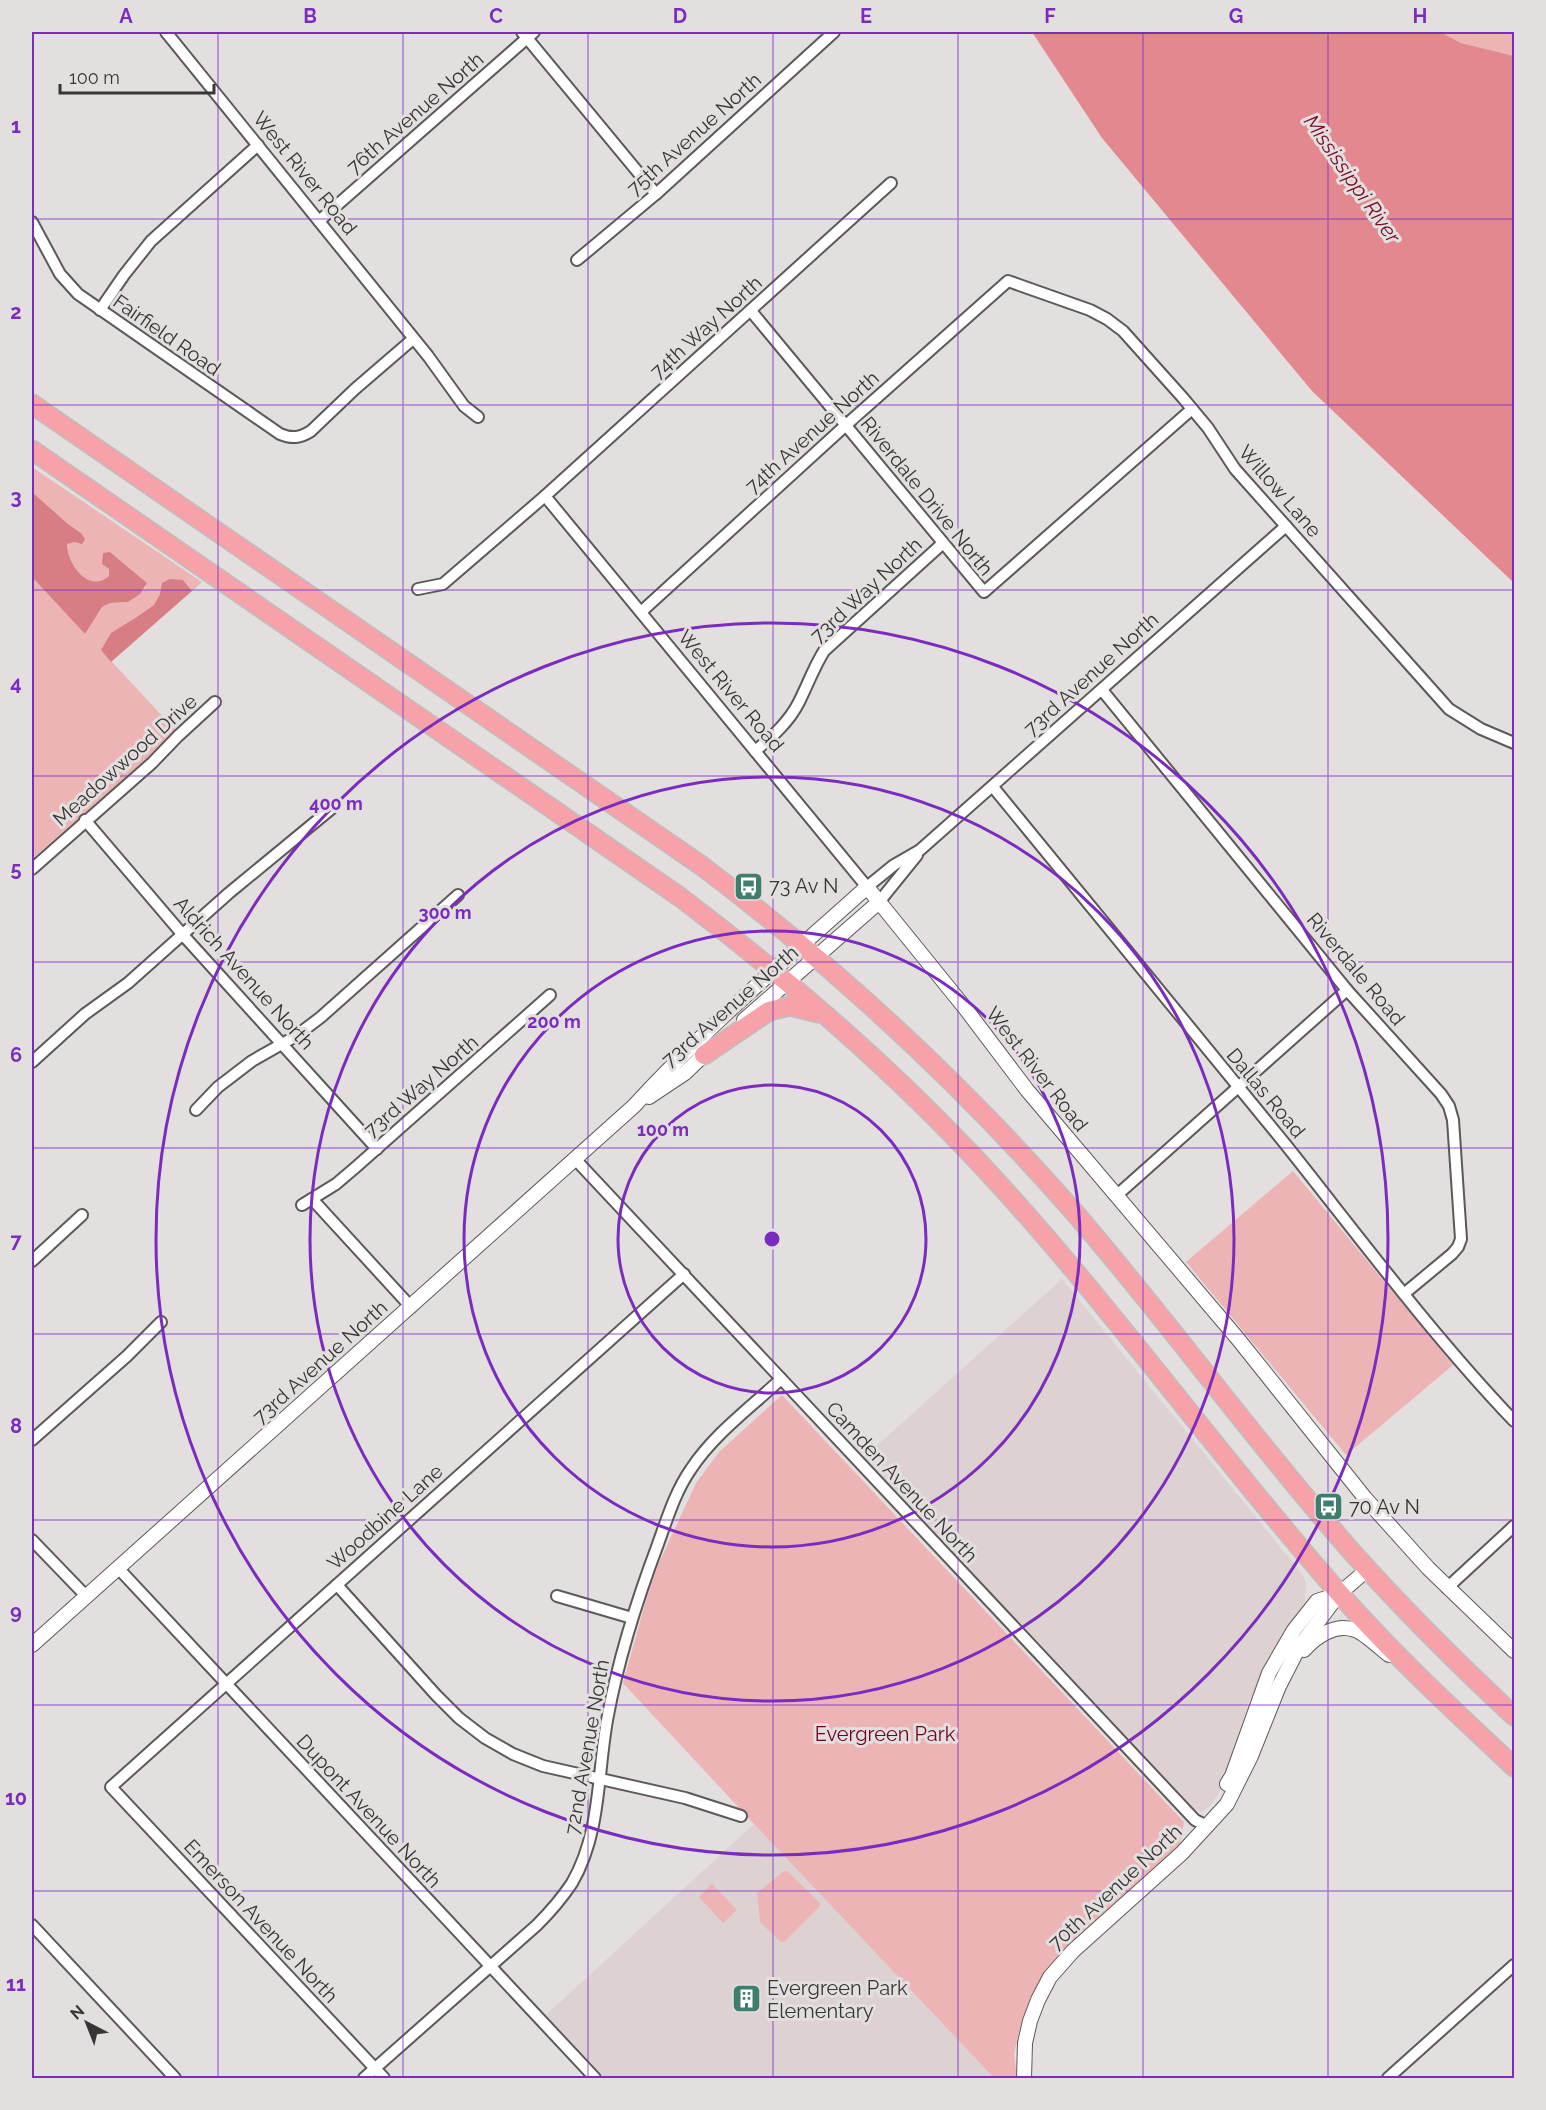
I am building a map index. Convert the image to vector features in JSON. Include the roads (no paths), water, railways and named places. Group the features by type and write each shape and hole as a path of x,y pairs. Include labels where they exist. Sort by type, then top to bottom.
{"highway":[{"path":"32,404 702,866 801,944 906,1036 1008,1139 1107,1251 1314,1507 1368,1569 1444,1649 1515,1716"},
{"path":"32,450 680,897 780,976 826,1016 882,1066 971,1154 1046,1237 1339,1594 1418,1676 1515,1767"},
{"path":"704,1055 749,1023 777,1008 797,1006 826,1016"}],"street":[{"name":"West River Road","path":"166,32 413,339"},
{"name":"75th Avenue North","path":"577,260 656,194 834,32"},
{"path":"528,34 656,194"},
{"name":"76th Avenue North","path":"319,221 528,34"},
{"path":"100,310 151,241 258,145"},
{"name":"74th Way North","path":"418,589 443,585 752,311 891,183"},
{"name":"Fairfield Road","path":"32,222 60,274 78,294 280,434 295,438 304,436 413,339"},
{"name":"Willow Lane","path":"1008,281 1090,310 1107,319 1137,345 1212,434 1224,456 1449,709 1481,729 1515,743"},
{"name":"74th Avenue North","path":"641,612 1008,281"},
{"name":"Riverdale Drive North","path":"752,311 984,592 1192,409"},
{"path":"413,339 464,406 478,417"},
{"name":"West River Road","path":"545,496 867,887 1027,1089 1244,1346 1365,1498 1447,1588 1515,1651"},
{"name":"73rd Avenue North","path":"634,1106 685,1073 704,1055 780,976 801,944 894,865 920,850 1286,526"},
{"name":"73rd Way North","path":"755,751 786,722 824,651 942,543"},
{"name":"Riverdale Road","path":"1102,690 1347,990 1442,1094 1449,1106 1453,1120 1461,1239 1452,1254 1405,1293"},
{"name":"Meadowwood Drive","path":"32,869 152,763 215,702"},
{"name":"Dallas Road","path":"993,787 1484,1389 1515,1421"},
{"path":"32,1062 85,1014 128,982 229,893 331,809"},
{"name":"Aldrich Avenue North","path":"85,820 183,935 377,1149"},
{"name":"73rd Avenue North","path":"32,1645 634,1106 669,1067 780,976 816,957 879,902 920,850"},
{"path":"196,1110 218,1087 252,1061 283,1044 321,1017 458,895"},
{"path":"1116,1196 1347,990"},
{"name":"73rd Way North","path":"302,1205 336,1184 550,995"},
{"name":"Camden Avenue North","path":"575,1159 1195,1821 1207,1826"},
{"path":"312,1199 411,1307"},
{"path":"32,1260 82,1215"},
{"name":"Woodbine Lane","path":"111,1788 684,1274"},
{"path":"32,1440 161,1322"},
{"name":"72nd Avenue North","path":"363,2079 537,1925 572,1883 584,1859 592,1834 615,1677 639,1593 677,1493 690,1470 706,1449 781,1379"},
{"path":"1447,1588 1515,1526"},
{"path":"32,1539 86,1596"},
{"name":"Dupont Avenue North","path":"118,1568 594,2079"},
{"name":"70th Avenue North","path":"1024,2079 1025,2043 1030,2021 1050,1977 1073,1951 1182,1852 1227,1804 1251,1756 1279,1686 1299,1647 1339,1594 1368,1569"},
{"path":"337,1585 436,1695 459,1718 485,1738 513,1754 543,1766 686,1798 741,1816"},
{"name":"70th Avenue North","path":"1207,1826 1232,1776 1269,1673 1294,1630 1317,1601 1339,1594"},
{"path":"556,1596 632,1618"},
{"path":"1279,1686 1316,1638 1336,1629 1346,1628 1356,1630 1418,1676"},
{"name":"Emerson Avenue North","path":"111,1788 384,2079"},
{"path":"32,1925 169,2076"},
{"path":"1388,2079 1515,1965"}],"water":[{"name":"Mississippi River","path":"1032,32 1440,32 1461,43 1514,56 1514,583 1312,391 1102,138"}],"place":[{"name":"73 Av N","path":"748,886"},
{"name":"70 Av N","path":"1328,1507"},
{"name":"Evergreen Park Elementary","path":"746,1999"}],"park label":[{"name":"Evergreen Park","path":"885,1734"}]}
